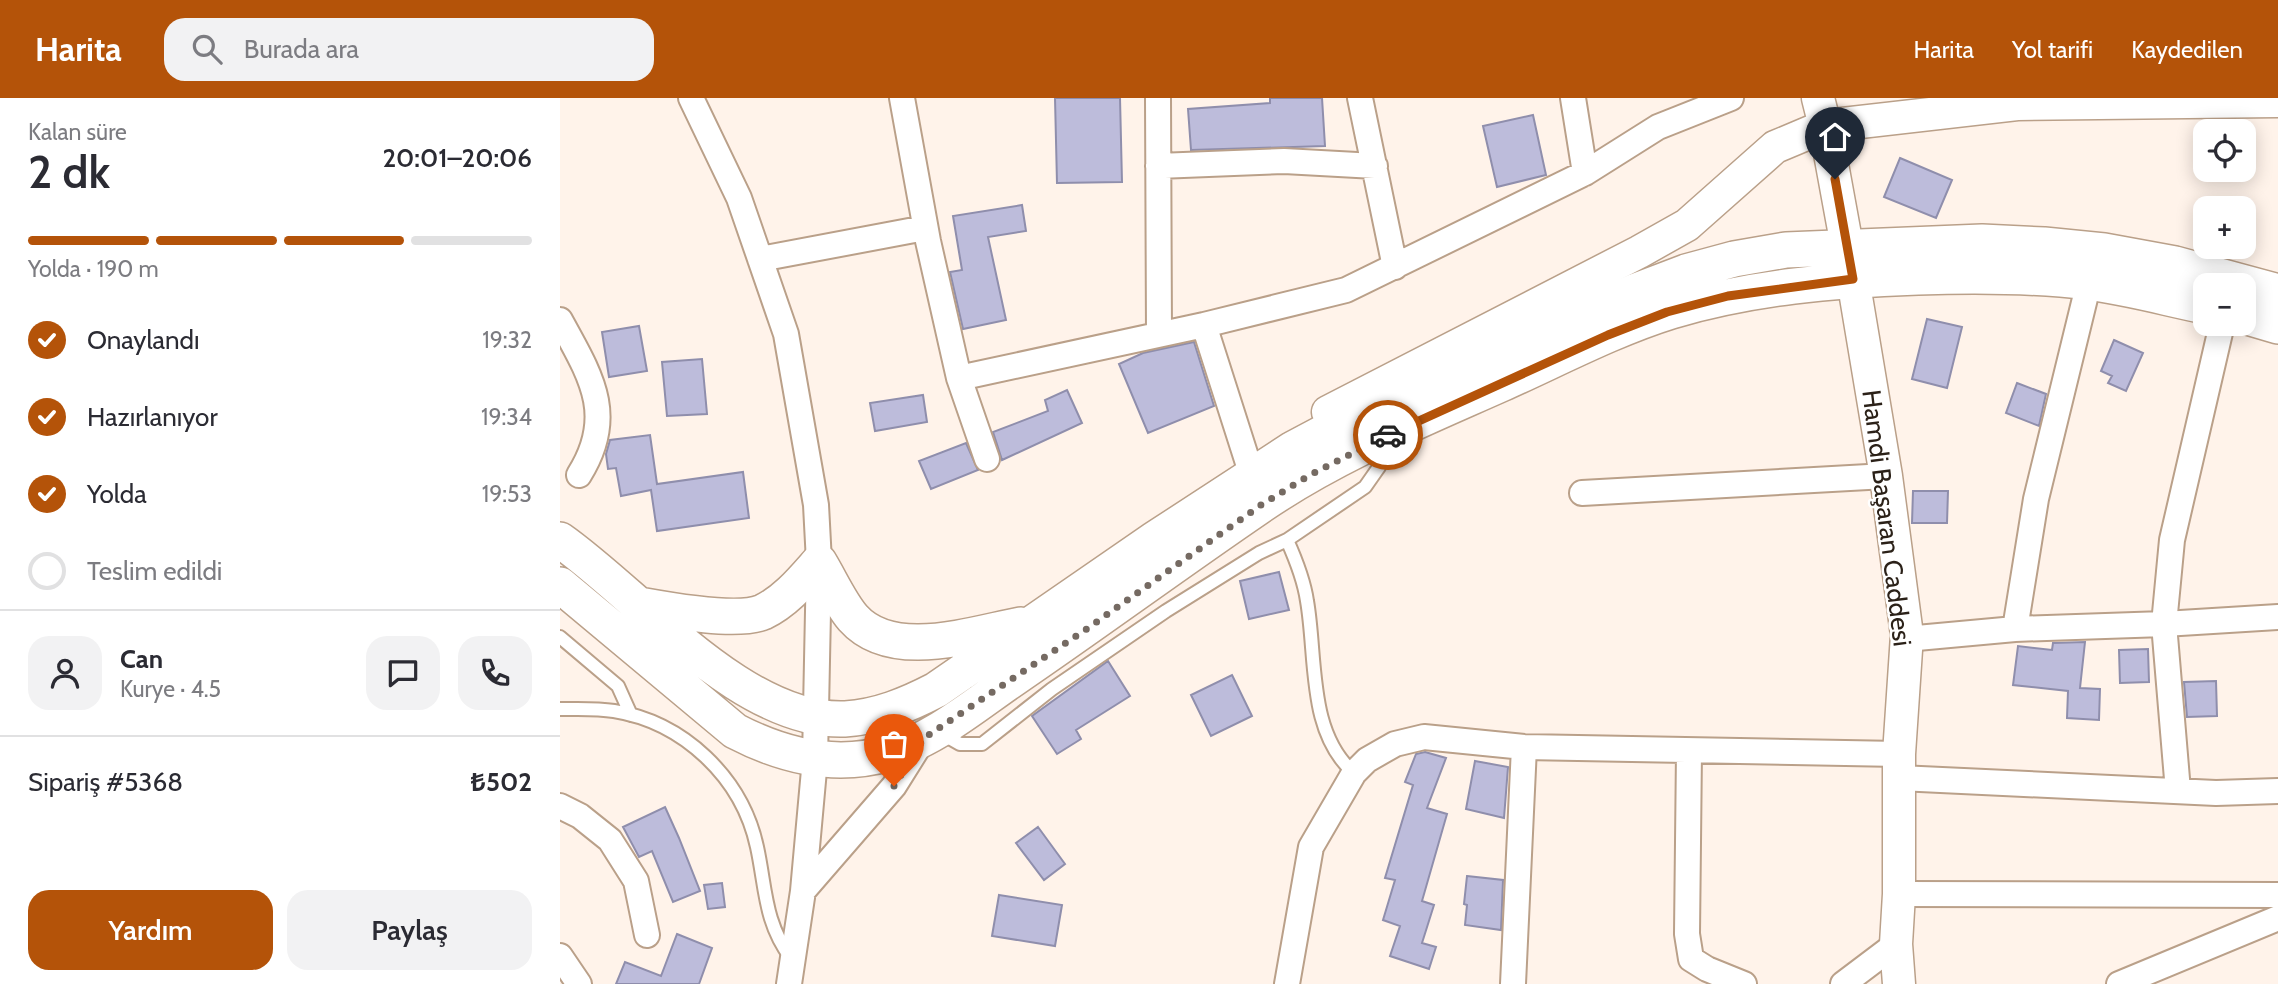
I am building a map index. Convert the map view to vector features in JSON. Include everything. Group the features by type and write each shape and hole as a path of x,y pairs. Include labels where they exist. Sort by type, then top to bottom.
{"main road":[{"path":"560,585 734,731 789,755 815,759 862,759 891,752 930,734 1088,628 1254,481 1310,475 1394,432 1608,335 1667,312 1850,262 1982,242 2068,247 2175,264 2278,292"},
{"path":"560,540 583,556 636,604 736,682 761,698 790,711 817,717 878,714 906,705 936,690 1031,623 1342,422 1636,291 1686,272 1734,259 1786,250 1850,262 1963,275 2089,282 2193,304"},
{"path":"2256,320 2278,326"},
{"path":"636,604 729,616 761,612 790,594 819,562 854,619 879,637 907,643 944,640 1031,623"}],"street":[{"path":"691,98 739,198 786,334 814,491 819,562 815,759 803,891 791,972"},
{"path":"902,98 925,228 959,378 987,459"},
{"path":"1158,98 1160,334"},
{"path":"1360,98 1395,267"},
{"path":"1573,98 1585,173"},
{"path":"959,378 1203,325 1346,290 1585,173 1658,127 1677,109 1731,98"},
{"path":"1203,325 1254,481 1324,415 1687,225 1775,147 1821,112 2017,101 2278,101"},
{"name":"Hamdi Başaran Caddesi","path":"1821,112 1850,262 1886,476 1906,639 1899,766 1899,894 1896,944 1899,984"},
{"path":"1158,166 1284,161 1375,166"},
{"path":"760,259 925,228"},
{"path":"2015,629 2036,499 2089,282"},
{"path":"560,320 588,371 598,406 598,428 594,447 579,475"},
{"path":"2178,791 2164,624 2172,540 2219,336"},
{"path":"1582,493 1886,476"},
{"path":"1906,639 2015,629 2278,617"},
{"path":"803,891 894,786 930,734"},
{"path":"1287,984 1311,847 1354,773 1367,760 1395,744 1424,737 1524,747 1689,751 1899,766 2178,791 2278,791"},
{"path":"1513,984 1524,747"},
{"path":"1689,751 1688,934 1691,959 1707,969 1744,984"},
{"path":"560,806 580,816 610,840 636,881 647,935"},
{"path":"1899,894 2278,895"},
{"path":"2119,984 2278,918"},
{"path":"1843,984 1896,944"},
{"path":"560,956 579,984"}],"lane":[{"path":"930,734 944,736 960,744 982,744 1052,689 1155,619 1259,553 1287,540 1365,487 1379,467 1394,432"},
{"path":"1287,540 1300,570 1308,603 1318,696 1327,737 1341,762 1354,773"},
{"path":"560,638 618,686 631,715"},
{"path":"560,709 597,709 648,720 684,739 703,754 733,790 751,826 772,923 791,972"}],"building":[{"path":"1055,98 1120,98 1122,182 1057,183"},
{"path":"1270,98 1322,98 1325,146 1191,150 1188,109 1270,103"},
{"path":"1533,115 1546,175 1497,187 1483,126"},
{"path":"1900,158 1952,180 1936,218 1884,197"},
{"path":"1022,205 1026,231 988,237 1006,320 963,329 950,272 962,270 953,216"},
{"path":"1927,319 1962,327 1947,388 1912,379"},
{"path":"639,326 647,371 609,377 602,332"},
{"path":"2114,340 2143,353 2126,391 2108,383 2112,376 2101,371"},
{"path":"1194,342 1214,406 1148,433 1119,364 1143,353"},
{"path":"702,359 707,414 667,416 662,362"},
{"path":"2017,383 2046,394 2039,426 2006,413"},
{"path":"1067,390 1082,423 1002,460 993,432 1048,411 1045,400"},
{"path":"923,395 927,422 875,431 870,403"},
{"path":"650,435 657,484 743,472 749,518 657,531 651,490 621,496 616,468 608,469 606,454 610,440"},
{"path":"966,443 978,470 931,489 919,461"},
{"path":"1913,491 1948,491 1947,523 1912,523"},
{"path":"1279,572 1289,610 1249,619 1240,581"},
{"path":"2085,642 2080,688 2100,689 2099,720 2067,718 2068,691 2013,685 2018,646 2052,650 2053,643"},
{"path":"2148,649 2149,682 2120,683 2119,650"},
{"path":"1108,661 1130,696 1076,730 1081,739 1057,754 1032,716"},
{"path":"1232,675 1252,716 1211,736 1191,695"},
{"path":"2216,681 2217,716 2187,717 2184,682"},
{"path":"1425,752 1446,758 1427,808 1447,814 1422,901 1434,905 1422,943 1436,947 1429,969 1390,956 1400,926 1383,920 1395,880 1385,878 1413,785 1405,782 1416,754"},
{"path":"1475,761 1508,767 1504,818 1466,809"},
{"path":"665,807 700,891 673,902 652,851 639,857 623,827"},
{"path":"1038,827 1065,864 1044,880 1016,843"},
{"path":"1467,876 1503,880 1501,930 1465,925"},
{"path":"722,883 725,907 708,909 704,885"},
{"path":"999,895 1062,905 1055,946 992,936"},
{"path":"677,934 712,948 699,984 616,984 625,962 661,976"}],"way so far":[{"path":"894,786 924,738 1088,628 1261,505 1310,475 1388,435"}],"route":[{"path":"1388,435 1608,335 1667,312 1728,296 1853,279 1835,179"}]}
